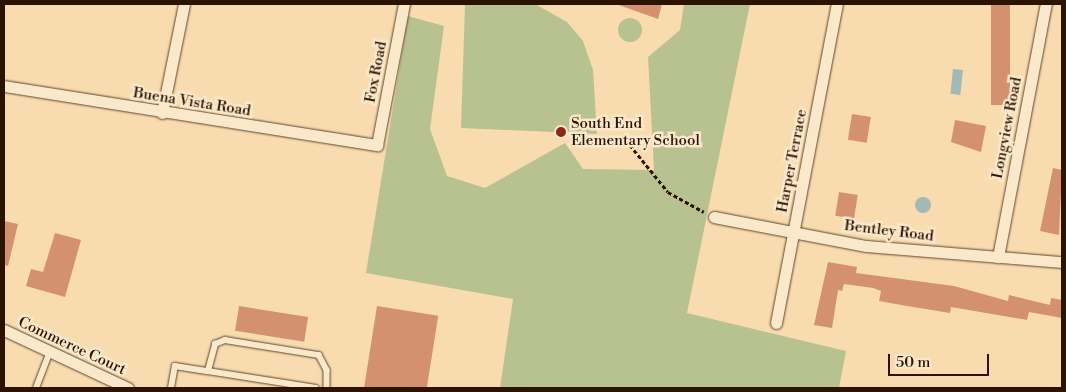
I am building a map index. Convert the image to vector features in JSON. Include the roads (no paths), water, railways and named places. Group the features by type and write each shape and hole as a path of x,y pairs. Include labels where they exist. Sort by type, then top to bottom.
{"street":[{"path":"162,113 184,4"},
{"name":"Fox Road","path":"376,146 404,4"},
{"name":"Harper Terrace","path":"776,323 837,4"},
{"name":"Longview Road","path":"998,257 1046,4"},
{"name":"Buena Vista Road","path":"4,86 376,146"},
{"name":"Bentley Road","path":"714,217 866,246 1062,262"},
{"name":"Commerce Court","path":"4,330 49,354 128,388"}],"lane":[{"path":"208,371 215,344 225,340 319,355 327,370 327,388"},
{"path":"36,388 49,354"},
{"path":"172,388 175,366 316,388"}],"water":[{"path":"953,69 963,70 960,95 950,94"},
{"path":"923,197 929,199 931,205 929,211 923,213 917,211 915,205 917,199"}],"place":[{"name":"South End Elementary School","path":"561,132"}]}
